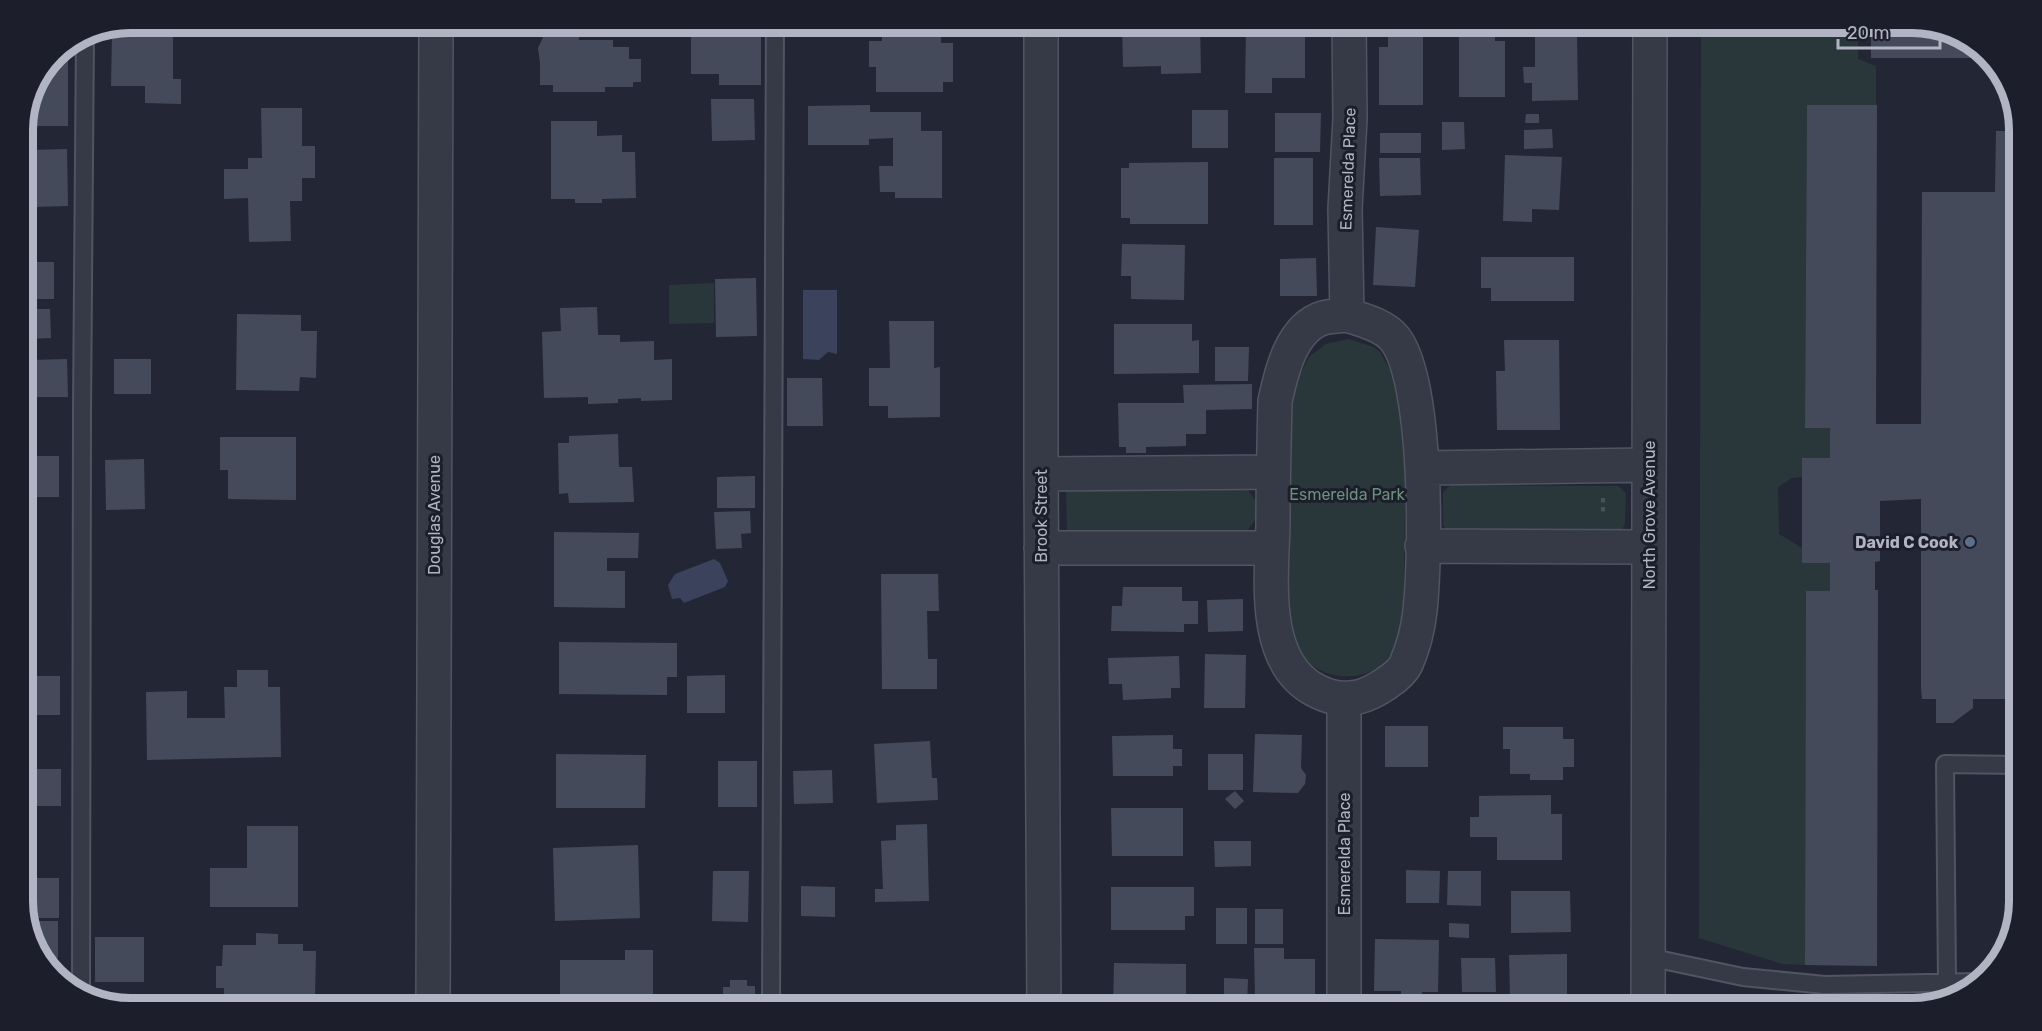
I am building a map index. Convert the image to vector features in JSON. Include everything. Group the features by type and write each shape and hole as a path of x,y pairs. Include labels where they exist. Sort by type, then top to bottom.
{"street":[{"name":"Douglas Avenue","path":"433,998 436,33"},
{"name":"Brook Street","path":"1041,33 1044,998"},
{"name":"Esmerelda Place","path":"1347,315 1345,209 1350,119 1349,33"},
{"name":"North Grove Avenue","path":"1648,998 1650,33"},
{"path":"1347,315 1382,328 1395,339 1412,381 1422,468 1419,613 1405,667 1367,695 1344,700 1327,697 1309,687 1297,676 1286,661 1279,644 1274,623 1272,548 1275,401 1287,357 1296,340 1321,318 1347,315"},
{"path":"1422,468 1649,465"},
{"path":"1041,474 1273,472"},
{"path":"1422,546 1649,547"},
{"path":"1041,548 1272,548"},
{"name":"Esmerelda Place","path":"1344,700 1344,998"}],"lane":[{"path":"771,998 775,33"},
{"path":"81,985 81,423 85,44"},
{"path":"1947,983 1945,764 2009,765"},
{"path":"1648,957 1743,977 1825,985 1965,982"}],"path":[{"path":"1603,486 1603,521"}],"green space":[{"path":"1701,33 1858,33 1858,59 1876,66 1876,105 1807,105 1805,428 1830,428 1830,458 1802,477 1792,478 1778,487 1779,534 1802,548 1802,563 1830,563 1830,591 1806,591 1805,965 1782,964 1699,938"},
{"path":"714,283 714,323 669,324 669,285"},
{"name":"Esmerelda Park","path":"1349,339 1373,347 1380,352 1395,379 1406,445 1403,628 1394,649 1384,664 1367,673 1342,676 1330,674 1308,662 1300,653 1291,629 1288,590 1290,412 1298,378 1309,357 1326,344"},
{"path":"1451,485 1618,486 1626,493 1625,522 1622,531 1449,533 1443,525 1443,492"},
{"path":"1246,488 1255,500 1258,510 1255,520 1245,532 1067,532 1066,490"}],"water":[{"path":"803,290 837,290 837,354 828,352 819,360 803,359"},
{"path":"714,559 720,563 728,581 725,587 684,603 680,598 672,599 668,585 675,574"}],"building":[{"path":"173,33 173,79 181,79 181,104 145,103 145,86 111,86 112,35"},
{"path":"545,33 579,33 579,40 613,40 613,47 629,47 629,59 641,59 641,82 633,82 633,87 605,87 605,92 553,92 553,85 540,85 538,48"},
{"path":"691,33 761,33 761,85 719,85 719,74 691,74"},
{"path":"1122,33 1200,33 1201,73 1161,74 1161,66 1123,67"},
{"path":"1246,33 1305,33 1305,78 1272,78 1272,93 1245,93"},
{"path":"1871,33 1912,33 1944,38 1966,49 1977,58 1871,58"},
{"path":"882,34 941,34 941,43 953,43 953,82 943,82 943,92 876,92 876,67 869,67 869,41 882,41"},
{"path":"1459,34 1495,34 1495,41 1505,41 1505,97 1459,97"},
{"path":"1388,35 1423,35 1423,105 1379,105 1379,47 1388,47"},
{"path":"1535,36 1577,36 1578,100 1532,101 1532,83 1524,83 1523,67 1535,67"},
{"path":"68,56 68,126 37,126 36,105 43,87 53,71"},
{"path":"711,99 754,99 755,140 712,141"},
{"path":"870,105 870,112 921,112 921,131 942,131 942,198 895,198 895,192 880,192 879,166 893,166 893,138 869,139 869,145 808,145 808,106"},
{"name":"David C Cook","path":"1807,105 1877,105 1876,424 1921,424 1922,192 1995,192 1996,131 2009,131 2009,699 1973,699 1973,708 1953,723 1936,723 1936,699 1922,699 1921,688 1921,499 1880,501 1880,561 1875,562 1875,590 1878,590 1877,966 1805,965 1806,591 1830,591 1830,563 1802,563 1802,458 1830,458 1830,428 1805,428"},
{"path":"261,108 302,108 302,146 315,146 315,178 302,178 302,201 290,201 291,241 249,242 248,198 224,199 224,169 248,169 248,158 262,158"},
{"path":"1192,110 1228,110 1228,148 1192,148"},
{"path":"1275,113 1321,113 1320,152 1275,152"},
{"path":"1526,114 1539,114 1539,123 1525,123"},
{"path":"551,121 597,121 597,136 622,135 622,152 635,152 636,198 602,199 602,203 575,203 575,199 551,199"},
{"path":"1442,122 1464,122 1465,149 1442,150"},
{"path":"1552,129 1553,148 1524,149 1524,130"},
{"path":"1380,133 1421,133 1421,153 1380,153"},
{"path":"67,149 68,206 33,207 33,150"},
{"path":"1505,155 1562,157 1559,210 1532,209 1532,222 1503,221"},
{"path":"1274,158 1313,158 1313,225 1274,225"},
{"path":"1379,158 1420,158 1421,195 1380,196"},
{"path":"1208,162 1208,224 1130,224 1130,218 1121,218 1121,168 1129,168 1129,163"},
{"path":"1376,227 1419,230 1415,287 1373,285"},
{"path":"1122,244 1185,245 1184,300 1131,299 1131,276 1121,276"},
{"path":"1481,257 1574,257 1574,301 1491,301 1491,288 1481,288"},
{"path":"1316,258 1317,296 1280,296 1280,259"},
{"path":"33,262 54,262 54,299 33,299"},
{"path":"756,278 757,336 716,337 715,279"},
{"path":"597,307 598,335 620,335 620,342 654,341 654,360 672,359 672,400 618,399 618,403 588,404 588,397 544,398 542,332 561,331 560,308"},
{"path":"33,309 50,309 51,338 33,339"},
{"path":"237,314 301,315 301,331 317,331 316,378 300,377 299,391 236,390"},
{"path":"889,321 934,321 934,368 940,367 940,417 888,418 888,406 869,406 869,368 890,368"},
{"path":"1114,324 1192,324 1192,341 1199,340 1199,373 1114,374"},
{"path":"1504,340 1559,340 1560,430 1497,430 1496,371 1505,371"},
{"path":"1215,347 1249,347 1248,381 1215,381"},
{"path":"67,359 68,397 33,397 33,360"},
{"path":"114,359 151,359 151,394 114,394"},
{"path":"787,378 822,378 823,426 787,426"},
{"path":"1252,384 1252,409 1206,410 1206,434 1186,434 1186,446 1146,447 1146,453 1126,453 1126,447 1119,447 1118,403 1184,403 1183,385"},
{"path":"618,434 619,467 632,467 634,502 569,503 568,493 559,494 558,443 569,443 569,436"},
{"path":"220,437 296,437 296,500 228,499 228,470 220,470"},
{"path":"33,456 59,456 59,497 33,497"},
{"path":"144,459 145,509 106,510 105,460"},
{"path":"755,476 755,508 717,508 717,477"},
{"path":"750,511 751,533 741,534 742,548 716,549 714,512"},
{"path":"554,532 639,533 638,558 607,558 607,571 625,571 625,608 554,607"},
{"path":"881,574 938,574 939,611 927,611 928,659 937,659 937,689 882,689"},
{"path":"1123,587 1182,587 1182,601 1198,601 1198,624 1184,624 1184,632 1111,631 1112,606 1122,606"},
{"path":"1243,599 1243,631 1208,632 1207,600"},
{"path":"559,642 677,643 677,677 667,677 667,695 559,694"},
{"path":"1205,654 1246,655 1245,708 1204,708"},
{"path":"1179,656 1180,688 1171,688 1171,698 1123,700 1122,684 1109,684 1108,658"},
{"path":"237,670 268,670 268,687 280,687 281,757 147,760 146,692 187,691 187,718 225,718 224,687 237,687"},
{"path":"725,675 725,713 687,713 687,676"},
{"path":"33,676 60,676 60,715 33,715"},
{"path":"1385,726 1428,726 1428,767 1385,767"},
{"path":"1503,727 1563,727 1563,739 1574,739 1574,767 1563,767 1563,780 1530,780 1530,774 1510,774 1510,749 1503,749"},
{"path":"1255,734 1302,735 1301,768 1306,775 1305,784 1298,793 1253,792"},
{"path":"1173,735 1173,749 1182,749 1182,766 1173,766 1173,776 1113,776 1112,736"},
{"path":"930,741 932,778 937,778 938,800 877,803 874,744"},
{"path":"556,754 646,755 645,808 556,808"},
{"path":"1208,754 1243,754 1243,790 1208,790"},
{"path":"718,761 757,761 757,807 718,807"},
{"path":"33,769 61,769 61,806 33,806"},
{"path":"832,770 833,803 794,804 793,771"},
{"path":"1235,791 1244,801 1235,809 1225,799"},
{"path":"1551,795 1551,814 1562,814 1562,860 1497,860 1497,837 1470,837 1470,817 1479,817 1479,796"},
{"path":"1111,808 1183,808 1183,856 1112,856"},
{"path":"927,824 929,901 875,902 875,889 883,889 881,841 896,840 896,825"},
{"path":"247,826 298,826 298,907 210,907 210,868 247,868"},
{"path":"1214,841 1251,841 1251,866 1215,867"},
{"path":"638,845 640,918 555,921 553,848"},
{"path":"1406,870 1440,871 1439,903 1406,903"},
{"path":"713,871 749,871 748,922 712,921"},
{"path":"1448,871 1481,871 1481,906 1447,905"},
{"path":"33,878 59,878 59,918 35,918"},
{"path":"801,886 835,887 835,917 801,916"},
{"path":"1111,887 1194,887 1194,916 1185,916 1185,930 1111,930"},
{"path":"1511,891 1570,891 1571,932 1511,933"},
{"path":"1216,908 1247,908 1247,944 1216,944"},
{"path":"1255,909 1283,909 1283,944 1255,944"},
{"path":"35,921 58,921 58,958 51,958 49,955 38,933"},
{"path":"1449,923 1469,924 1469,938 1449,937"},
{"path":"256,933 278,934 278,944 303,944 303,951 316,951 315,996 224,998 224,988 216,988 216,966 222,966 223,945 256,945"},
{"path":"95,937 144,937 144,982 95,982"},
{"path":"1375,939 1439,940 1438,992 1422,992 1422,998 1401,998 1401,991 1374,991"},
{"path":"1254,948 1284,948 1284,959 1315,959 1315,996 1255,996"},
{"path":"625,950 653,950 653,996 560,998 560,960 625,960"},
{"path":"1567,954 1567,994 1510,995 1509,955"},
{"path":"1461,958 1495,958 1496,992 1462,992"},
{"path":"1114,963 1186,964 1186,998 1113,998"},
{"path":"1224,978 1248,979 1247,998 1224,998"},
{"path":"730,980 747,980 747,986 755,986 755,998 723,998 723,987 730,987"}],"place":[{"name":"David C Cook","path":"1970,542"}]}
